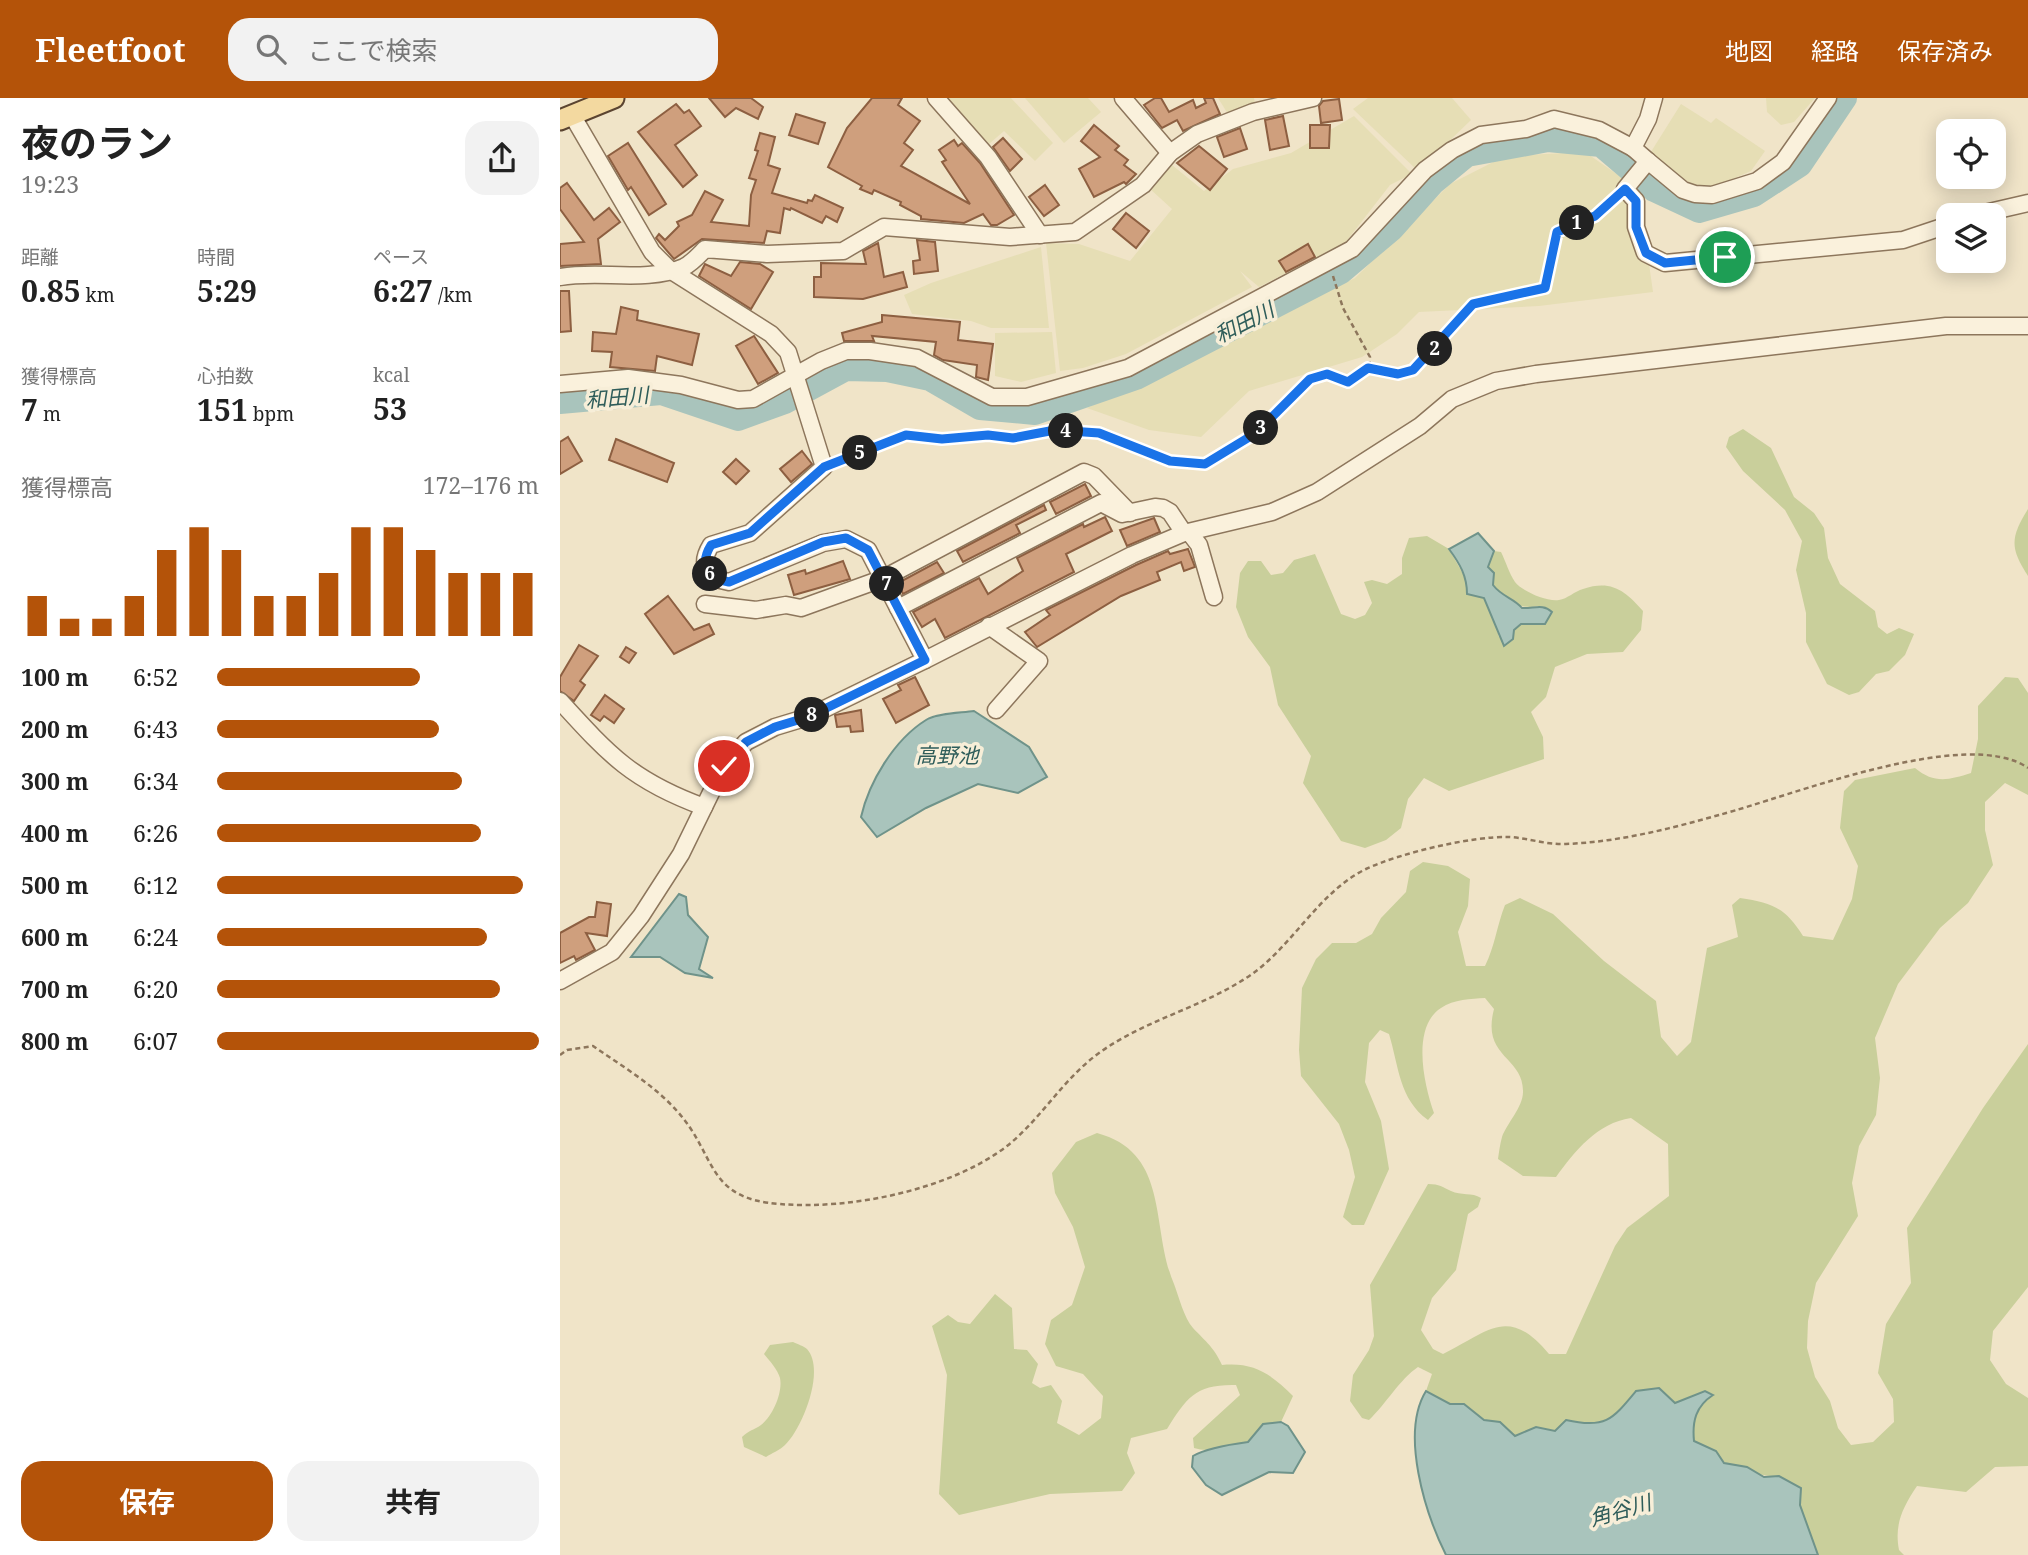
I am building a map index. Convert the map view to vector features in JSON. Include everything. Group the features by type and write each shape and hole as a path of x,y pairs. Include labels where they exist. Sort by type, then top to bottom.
{"main road":[{"path":"573,111 614,98"}],"street":[{"path":"936,98 988,156 1040,235"},
{"path":"1123,98 1170,153"},
{"path":"560,277 592,273 650,274 685,267 705,249 767,254 842,251 884,227 1010,237 1075,232 1143,185 1170,153 1197,134 1253,112 1313,98"},
{"path":"1633,148 1648,119 1654,98"},
{"path":"560,384 628,377 746,399 766,394 798,380 821,361 846,352 870,351 917,358 992,397 1027,397 1128,368 1352,249 1397,197 1410,188 1425,170 1452,150 1481,135 1526,129 1554,119 1599,130 1633,148 1683,190 1712,195 1757,181 1783,162 1828,98"},
{"path":"573,111 645,242 670,270 771,334 788,352 824,467 750,533 711,545 705,554 705,567 712,578 729,582 823,542 846,538 868,550 925,660"},
{"path":"1648,161 1625,189 1636,201 1636,227 1646,253 1665,263 1903,240 1936,229"},
{"path":"2006,208 2028,203"},
{"path":"560,981 612,952 662,886 724,766 746,742 775,727 808,717 989,626 1187,533 1272,512 1317,492 1420,426 1452,399 1496,381 1946,326 2028,326"},
{"path":"705,604 756,610 786,605 801,608 884,578 1084,472 1094,476 1130,513"},
{"path":"898,608 1101,503 1122,514 1155,507 1170,512 1199,545 1214,597"},
{"path":"989,626 1039,661 996,710"},
{"path":"560,701 610,757 662,792 704,807"}],"path":[{"path":"1368,368 1398,374 1413,370 1473,304 1545,288 1557,232 1595,216 1625,189"},
{"path":"824,467 906,435 942,439 988,435 1013,438 1055,430 1099,433 1170,461 1205,464 1256,433 1310,379 1327,374 1348,382 1368,368 1370,357 1343,308 1338,285"},
{"path":"560,1055 567,1050 593,1046 635,1074 679,1113 719,1180 732,1191 778,1204 859,1200 922,1188 979,1163 1006,1147 1071,1078 1100,1053 1148,1025 1220,993 1253,973 1330,896 1367,868 1429,847 1506,837 1560,844 1611,841 1721,815 1827,782 1961,753 2001,756 2017,760 2028,768"}],"shaded area":[{"path":"946,98 1011,98 1053,143 1035,161 1004,131 989,144"},
{"path":"1025,98 1088,98 1101,112 1064,143"},
{"path":"1218,98 1254,98 1255,103 1228,114"},
{"path":"1368,98 1452,98 1471,120 1418,171 1353,109"},
{"path":"1766,98 1815,98 1794,122 1781,125 1767,112"},
{"path":"1681,104 1711,123 1716,118 1765,151 1751,171 1707,190 1697,188 1649,155"},
{"path":"1354,116 1412,174 1390,185 1345,243 1259,287 1240,271 1252,287 1126,354 1083,368 1060,371 1046,243 1079,244 1130,261 1172,209 1149,188 1172,165 1204,191 1233,169 1291,153"},
{"path":"1585,152 1621,177 1649,264 1653,292 1539,306 1419,312 1397,334 1362,357 1249,391 1201,437 1149,430 1087,408 1355,278 1450,184 1505,156"},
{"path":"1041,247 1049,328 991,328 971,321 912,314 904,295 931,283"},
{"path":"1052,332 1056,373 1021,382 995,376 995,333"}],"green space":[{"path":"1743,429 1771,448 1794,497 1814,513 1824,528 1828,558 1840,584 1875,611 1878,627 1887,634 1899,628 1914,634 1905,655 1889,671 1876,674 1859,692 1849,695 1827,684 1806,642 1806,613 1796,570 1802,541 1785,510 1743,471 1726,447 1729,437"},
{"path":"2028,509 2028,576 2018,558 2014,543"},
{"path":"1427,536 1449,549 1467,581 1484,598 1493,614 1499,637 1521,624 1544,624 1538,606 1512,603 1492,584 1488,567 1494,551 1501,552 1518,585 1541,598 1559,600 1593,586 1610,586 1617,589 1643,611 1641,630 1623,652 1587,654 1555,667 1546,697 1531,712 1543,737 1544,759 1449,791 1424,778 1408,799 1401,828 1386,840 1365,848 1341,841 1303,783 1311,756 1278,705 1270,667 1248,637 1236,607 1240,573 1248,561 1261,561 1271,575 1283,573 1294,560 1315,554 1341,614 1355,619 1365,615 1372,603 1364,582 1372,580 1387,584 1402,574 1402,558 1409,538"},
{"path":"2005,677 2018,678 2028,693 2028,795 2005,783 1985,802 1985,830 1993,865 1968,903 1940,928 1898,984 1875,1038 1880,1078 1876,1115 1859,1146 1852,1183 1858,1216 1816,1283 1808,1321 1807,1348 1815,1377 1830,1401 1838,1428 1851,1445 1873,1442 1894,1422 1893,1399 1878,1373 1886,1324 1911,1283 1907,1228 1983,1108 2028,1044 2028,1287 1993,1331 1990,1360 2006,1384 2028,1398 2028,1466 1995,1467 1966,1492 1917,1486 1899,1524 1899,1550 1904,1555 1818,1555 1800,1505 1779,1476 1759,1474 1724,1463 1716,1451 1694,1441 1693,1428 1700,1404 1675,1403 1636,1391 1621,1409 1607,1420 1580,1423 1566,1420 1555,1431 1536,1427 1515,1436 1500,1422 1484,1420 1464,1404 1450,1404 1426,1391 1432,1374 1418,1367 1369,1420 1362,1418 1350,1401 1353,1375 1369,1350 1374,1336 1370,1285 1428,1184 1481,1198 1478,1207 1468,1214 1456,1270 1432,1298 1421,1330 1433,1349 1443,1354 1486,1331 1510,1326 1535,1339 1549,1354 1566,1354 1615,1246 1627,1228 1669,1196 1668,1144 1631,1118 1597,1132 1579,1148 1556,1177 1523,1176 1498,1159 1502,1137 1522,1098 1522,1080 1493,1038 1494,1009 1485,998 1457,1001 1441,1008 1426,1028 1422,1057 1434,1113 1428,1120 1418,1112 1406,1092 1389,1034 1380,1030 1369,1043 1365,1082 1381,1121 1389,1169 1364,1225 1352,1225 1343,1217 1355,1177 1349,1150 1339,1124 1301,1076 1299,1050 1302,988 1316,959 1332,943 1356,943 1372,934 1381,918 1406,892 1410,871 1423,862 1448,866 1470,879 1468,906 1458,932 1466,966 1485,966 1505,905 1520,898 1553,914 1604,961 1656,1001 1661,1037 1677,1056 1691,1042 1707,948 1738,937 1732,905 1740,898 1761,902 1784,913 1803,936 1833,940 1852,899 1858,866 1840,828 1844,791 1855,780 1915,768 1929,777 1942,779 1971,773 1978,739 1978,706"},
{"path":"1097,1133 1121,1143 1137,1157 1148,1175 1167,1262 1190,1324 1213,1349 1222,1365 1243,1365 1261,1371 1293,1396 1281,1422 1263,1424 1248,1442 1201,1450 1194,1448 1193,1438 1240,1395 1236,1385 1202,1390 1187,1401 1167,1429 1131,1438 1127,1453 1135,1473 1122,1491 1050,1494 959,1515 939,1494 947,1375 932,1326 948,1315 958,1322 970,1324 995,1294 1012,1308 1014,1349 1027,1350 1038,1364 1032,1383 1040,1388 1051,1385 1062,1401 1057,1423 1079,1435 1101,1418 1103,1396 1083,1374 1056,1366 1045,1344 1051,1320 1072,1305 1085,1267 1073,1227 1055,1193 1052,1173 1076,1142"},
{"path":"793,1342 807,1349 812,1358 814,1371 810,1399 792,1437 783,1447 766,1457 744,1447 742,1437 765,1421 778,1397 780,1378 764,1354 770,1345"}],"water":[{"path":"1478,533 1494,551 1488,567 1494,573 1493,585 1522,608 1541,607 1552,612 1545,624 1521,624 1514,630 1513,639 1504,646 1484,598 1467,594 1462,570 1449,549"},
{"name":"高野池","path":"974,711 1029,747 1047,777 1018,793 978,784 926,808 877,837 861,817 870,790 893,750 914,728 926,720"},
{"path":"679,894 686,897 688,915 708,937 699,969 713,978 685,973 660,957 631,957"},
{"name":"角谷川","path":"1659,1388 1675,1403 1705,1391 1713,1395 1696,1415 1694,1441 1716,1451 1724,1463 1747,1467 1764,1477 1779,1476 1801,1488 1800,1505 1818,1555 1446,1555 1430,1518 1415,1450 1415,1428 1426,1391 1450,1404 1464,1404 1484,1420 1500,1422 1515,1436 1536,1427 1555,1431 1566,1420 1590,1423 1607,1420 1636,1391"},
{"path":"1281,1422 1288,1426 1305,1452 1293,1473 1269,1472 1222,1495 1206,1485 1192,1467 1193,1456 1198,1453 1248,1442 1263,1424"}],"building":[{"path":"709,98 751,98 763,107 758,119 736,108 725,117"},
{"path":"872,98 902,98 898,105 920,121 904,143 913,150 901,166 970,204 942,162 946,160 939,150 954,140 958,146 962,143 980,163 1014,215 997,225 991,225 983,214 964,223 921,219 921,216 900,205 901,202 874,190 872,194 860,189 862,186 828,167 847,128"},
{"path":"1155,98 1161,98 1169,112 1193,100 1196,108 1206,103 1204,98 1213,98 1220,114 1183,131 1177,120 1162,128 1144,105"},
{"path":"1339,99 1342,120 1321,123 1319,106 1323,101"},
{"path":"676,104 684,113 689,110 701,126 675,145 697,175 683,187 638,132"},
{"path":"796,114 825,123 818,144 789,135"},
{"path":"1283,116 1289,146 1270,150 1265,120"},
{"path":"1094,125 1119,146 1115,150 1128,160 1124,165 1136,174 1126,184 1124,182 1094,197 1079,169 1100,157 1081,141"},
{"path":"1310,125 1330,125 1329,148 1310,148"},
{"path":"1240,128 1247,149 1224,157 1217,137"},
{"path":"760,133 775,137 768,165 780,169 772,193 807,203 808,200 812,201 815,195 843,208 837,222 826,216 822,223 791,208 784,208 780,233 767,231 764,243 702,239 674,259 656,238 659,234 665,240 679,226 677,222 692,215 705,191 723,200 711,222 749,226 751,195 756,180 749,178 758,151 755,150"},
{"path":"1003,138 1022,159 1010,171 993,147"},
{"path":"628,143 666,204 649,215 631,187 628,190 608,156"},
{"path":"1199,146 1227,169 1210,190 1177,163"},
{"path":"567,183 594,220 609,208 620,222 598,239 601,264 560,266 560,244 584,242 560,209 560,188"},
{"path":"1045,185 1059,205 1044,216 1029,197"},
{"path":"1126,213 1149,231 1136,248 1113,229"},
{"path":"917,240 935,242 938,271 914,274 913,261 920,260"},
{"path":"878,243 884,277 903,272 907,287 863,299 814,297 814,277 821,277 821,263 866,264 863,251"},
{"path":"1308,244 1315,257 1286,272 1279,261"},
{"path":"740,262 760,264 773,272 751,309 699,276 705,264 731,276"},
{"path":"560,291 569,291 571,331 560,332"},
{"path":"621,307 638,311 637,320 699,334 692,365 657,356 655,371 610,367 612,352 592,351 593,332 616,334"},
{"path":"882,315 960,322 958,340 993,344 988,380 976,377 977,365 943,360 934,355 936,342 872,336 874,341 844,341 842,333 882,322"},
{"path":"754,336 778,373 758,384 736,346"},
{"path":"568,437 582,461 560,474 560,442"},
{"path":"616,439 674,463 667,482 609,460"},
{"path":"802,451 812,464 791,482 780,469"},
{"path":"736,459 749,471 736,484 723,472"},
{"path":"1085,484 1091,496 1056,514 1050,502"},
{"path":"1044,505 1046,510 1016,525 1020,533 963,562 957,551"},
{"path":"1105,517 1112,531 1066,554 1074,572 945,638 935,619 922,627 913,612 979,578 988,594 1023,571 1017,558 1083,524 1084,527"},
{"path":"1154,518 1160,532 1127,546 1120,530"},
{"path":"1188,549 1195,567 1184,571 1181,562 1157,572 1160,580 1121,596 1037,647 1025,632 1050,615 1046,610 1168,551 1170,554"},
{"path":"843,561 850,579 794,595 788,575 805,570 806,574"},
{"path":"937,562 944,573 903,594 898,583"},
{"path":"668,596 694,630 709,624 714,634 674,654 645,614"},
{"path":"579,645 598,656 580,681 585,685 574,701 560,691 560,677"},
{"path":"626,647 636,653 629,663 620,657"},
{"path":"915,677 929,705 896,723 883,699 901,690 898,685"},
{"path":"605,695 624,709 614,723 604,716 600,721 591,715"},
{"path":"861,710 863,731 851,732 850,726 837,727 835,715"},
{"path":"597,902 611,904 607,936 586,933 595,950 576,960 574,956 560,963 560,933 589,917 595,917"}],"waterway":[{"name":"和田川","path":"560,402 661,393 738,419 785,402 846,369 887,370 930,379 980,408 1035,413 1136,378 1341,272 1392,229 1433,183 1467,155 1548,140 1601,145 1654,190 1699,211 1754,195 1800,165 1845,98"}],"route":[{"path":"724,766 746,742 775,727 808,717 925,660 868,550 846,538 823,542 729,582 712,578 705,567 705,554 711,545 750,533 770,518 824,467 906,435 942,439 988,435 1013,438 1055,430 1099,433 1170,461 1205,464 1256,433 1310,379 1327,374 1348,382 1368,368 1398,374 1413,370 1437,347 1473,304 1545,288 1557,232 1595,216 1625,189 1636,201 1636,227 1646,253 1665,263 1725,257"}]}
